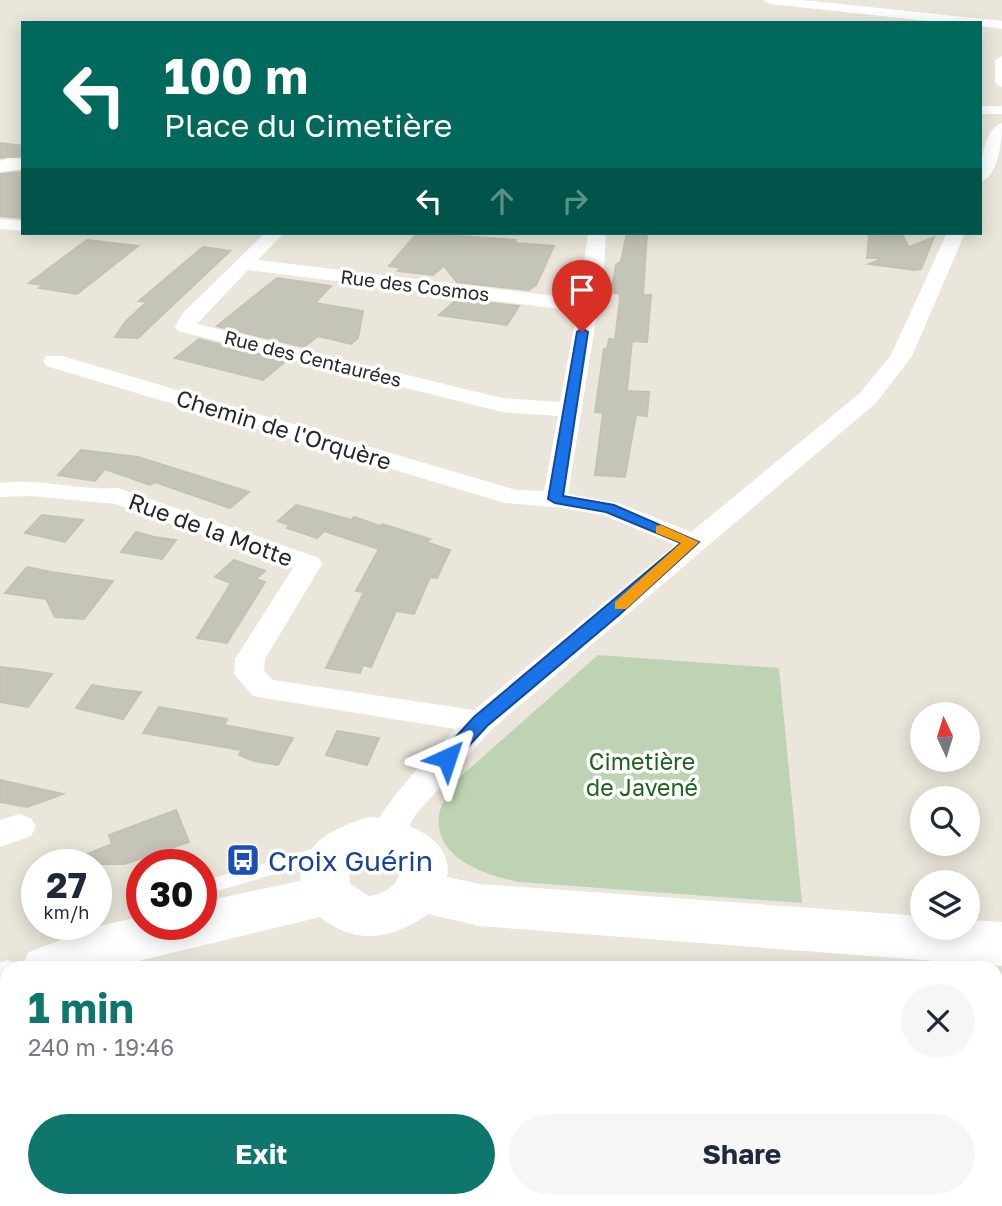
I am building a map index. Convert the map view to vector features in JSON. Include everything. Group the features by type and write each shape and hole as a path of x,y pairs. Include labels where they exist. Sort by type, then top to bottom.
{"street":[{"path":"770,0 965,21"},
{"path":"982,23 1002,25"},
{"path":"1002,60 1002,83"},
{"path":"982,110 1002,110"},
{"path":"982,173 1002,128"},
{"path":"0,167 8,163 21,164"},
{"path":"0,224 21,226"},
{"name":"Rue des Centaurées","path":"273,235 188,318 185,327 502,405 569,410"},
{"path":"386,835 404,805 480,722 614,612 691,542 867,398 901,356 955,235"},
{"path":"555,499 587,306 590,238"},
{"name":"Rue des Cosmos","path":"242,264 587,306"},
{"name":"Chemin de l'Orquère","path":"54,361 514,498 555,499 609,508 691,542"},
{"name":"Rue de la Motte","path":"0,491 20,486 98,499 118,496 309,564 250,659 249,674 264,689 480,722"},
{"path":"217,917 332,872 353,839 386,835 400,839 419,856 423,867 418,891 395,911 363,916 342,909 332,872"},
{"path":"418,891 479,905 1002,944"},
{"path":"70,959 141,940"}],"lane":[{"path":"217,887 332,872"},
{"path":"70,959 126,926"}],"green space":[{"name":"Cimetière de Javené","path":"598,655 779,668 802,903 519,882 476,869 451,852 443,840 439,826 440,810 460,777"}],"building":[{"path":"0,143 21,146 21,156 0,158"},
{"path":"21,172 21,218 0,216 0,174"},
{"path":"415,235 516,240 515,243 554,246 536,285 529,290 457,282 444,266 433,275 398,271 401,268 389,266"},
{"path":"627,235 647,235 643,295 651,295 647,342 632,341 627,391 649,392 647,416 636,415 625,477 595,475 603,413 595,412 604,349 607,349 609,339 615,340 620,299 619,293 611,293 616,265 621,261"},
{"path":"869,235 903,236 909,247 934,237 921,269 914,270 869,264 884,258 867,258"},
{"path":"87,240 138,246 77,294 39,288 43,285 29,283"},
{"path":"203,247 230,251 138,338 115,337 126,321 147,302 139,301"},
{"path":"277,278 331,286 315,303 363,311 358,338 351,344 318,336 304,347 217,326"},
{"path":"457,299 519,306 507,325 439,315"},
{"path":"199,339 286,361 263,380 175,358"},
{"path":"81,450 138,457 249,492 230,508 155,482 150,485 105,469 95,481 58,475"},
{"path":"296,505 352,520 354,517 380,526 383,524 430,539 426,542 450,550 437,578 430,577 414,614 396,611 371,667 363,665 360,673 326,668 364,592 356,591 379,549 324,531 317,538 287,528 290,525 278,521"},
{"path":"42,515 83,520 65,542 25,533"},
{"path":"136,532 176,540 162,559 121,552"},
{"path":"234,560 265,571 256,579 265,582 227,643 197,638 231,583 215,577"},
{"path":"27,567 113,581 84,619 55,617 46,599 5,593"},
{"path":"0,667 52,674 28,707 0,702"},
{"path":"92,685 141,692 123,719 76,708"},
{"path":"159,707 227,719 224,725 293,738 278,765 254,761 239,755 241,750 143,733"},
{"path":"337,731 379,738 367,765 326,755"},
{"path":"0,780 63,794 27,807 0,802"},
{"path":"176,810 189,842 169,849 126,849 126,864 112,864 112,849 100,849 112,844 109,835"}],"slow traffic":[{"path":"621,605 691,542 661,529"}],"place":[{"name":"Croix Guérin","path":"243,860"}],"route":[{"path":"447,758 480,722 614,612 691,542 609,508 555,499 582,332"}]}
